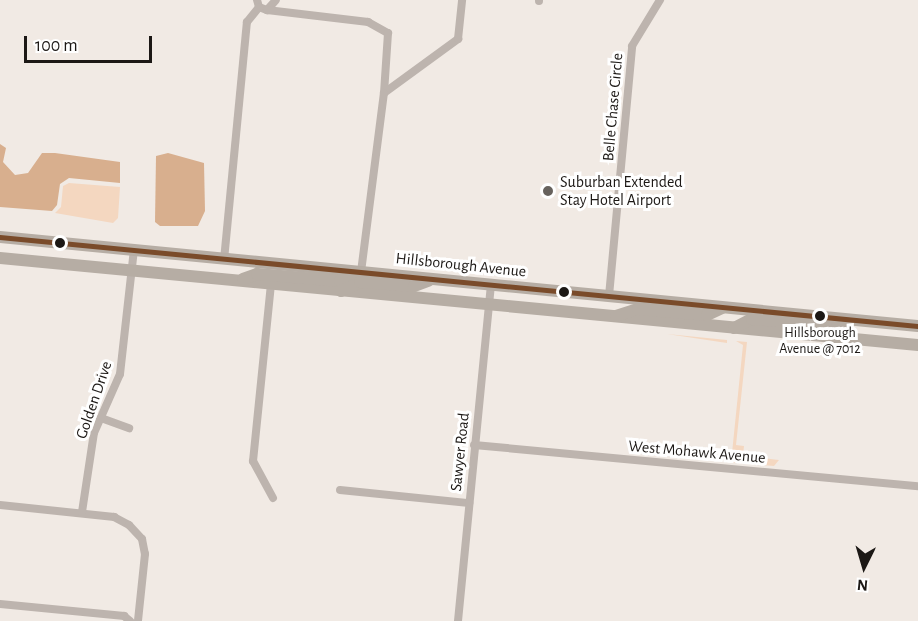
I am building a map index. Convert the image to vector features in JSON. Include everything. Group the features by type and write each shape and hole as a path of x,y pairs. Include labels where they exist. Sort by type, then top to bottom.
{"main road":[{"name":"Hillsborough Avenue","path":"0,237 913,325"},
{"path":"0,248 22,240"},
{"path":"0,258 609,318 917,344"},
{"path":"238,281 257,274 340,281 362,272"},
{"path":"340,292 360,282 414,286 432,279"},
{"path":"609,318 638,309 707,315 723,307"},
{"path":"733,329 752,319 837,326 859,320"},
{"path":"839,338 866,333 904,336 913,325"}],"street":[{"path":"224,260 247,22 261,6 276,0"},
{"path":"384,93 458,39 462,0"},
{"name":"Belle Chase Circle","path":"609,296 632,46 660,0"},
{"path":"261,6 368,22 388,33 384,93 362,272"},
{"name":"Golden Drive","path":"82,512 94,433 120,374 134,250"},
{"path":"271,284 253,461 273,498"},
{"name":"Sawyer Road","path":"458,621 491,286"},
{"path":"101,418 129,428"},
{"name":"West Mohawk Avenue","path":"474,445 918,486"},
{"path":"340,490 469,503"},
{"path":"0,505 82,512 114,517 129,525 142,539 145,554 138,621"},
{"path":"0,604 124,616 130,621"}],"shaded area":[{"path":"0,144 6,148 3,162 15,175 28,173 42,153 55,153 120,162 120,183 69,178 60,184 57,205 52,211 0,207"},
{"path":"168,153 204,163 205,211 198,226 160,226 155,222 156,156"},
{"path":"69,183 120,187 118,218 113,223 55,213 61,207 63,186"},
{"path":"667,334 727,340 727,343"},
{"path":"736,341 747,342 736,445 744,446 743,456 779,460 774,466 725,462 720,456 720,453 732,453 743,345"}],"transit line":[{"path":"0,237 918,326"}],"place":[{"name":"Suburban Extended Stay Hotel Airport","path":"548,191"},
{"name":"Hillsborough Avenue @ 7012","path":"820,316"}]}
